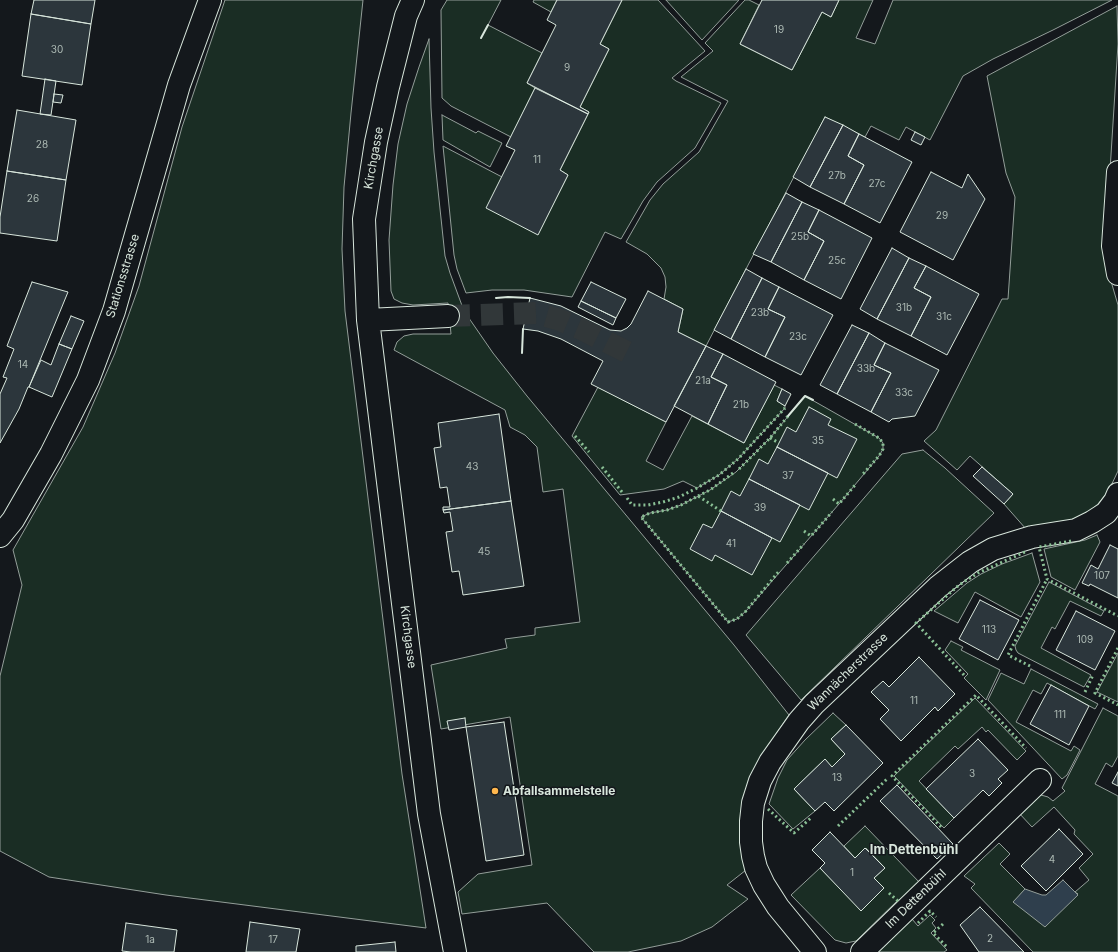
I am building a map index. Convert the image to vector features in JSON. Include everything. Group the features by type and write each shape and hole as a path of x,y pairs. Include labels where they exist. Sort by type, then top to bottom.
{"street":[{"name":"Stationsstrasse","path":"0,536 13,520 51,454 88,380 114,311 178,85 210,0"},
{"name":"Kirchgasse","path":"413,0 406,16 382,111 364,219 368,320 429,814 455,952"},
{"path":"1118,172 1113,246 1118,274"},
{"path":"368,320 448,316"},
{"name":"Wannächerstrasse","path":"815,952 778,907 764,885 756,868 753,856 751,842 753,803 760,782 770,762 799,721 814,704 938,587 970,562 993,549 1032,537 1076,530 1106,513 1115,501 1118,494"},
{"name":"Im Dettenbühl","path":"862,952 1040,780"}],"green space":[{"path":"225,0 363,0 344,187 342,249 345,311 402,774 426,928 166,895 49,877 0,851 0,676 22,585 13,550 83,427 115,353 139,286 182,127"},
{"path":"447,0 501,0 488,25 542,53 527,83 535,88 511,137 451,106 442,98 441,10"},
{"path":"534,0 557,0 551,12 533,2"},
{"path":"622,0 658,0 705,51 672,78 721,103 695,148 657,182 643,201 621,239 605,232 572,297 524,290 492,290 466,293 457,269 454,255 443,146 502,177 538,234 568,175 560,170 589,112 580,107 609,49 600,44"},
{"path":"666,0 739,0 702,40"},
{"path":"745,0 749,0 759,5 740,44 792,70 822,12 831,17 839,0 873,0 856,38 875,44 893,0 1112,0 993,59 963,76 930,140 906,127 899,140 871,126 865,137 825,117 706,346 678,332 683,309 664,299 666,287 665,277 661,268 647,254 626,242 650,200 663,184 699,152 728,101 681,77 713,51 705,43"},
{"path":"1117,6 1118,44 1106,234 1108,271 1118,305 1118,471 1109,490 1098,504 1086,514 1060,524 1026,529 1004,504 1013,494 970,456 957,470 924,441 936,430 1002,299 1008,299 1015,197 1006,173 987,76"},
{"path":"429,39 434,152 445,256 464,311 493,353 527,396 734,645 789,715 766,749 746,870 727,885 748,899 712,927 681,941 628,952 594,952 547,903 462,914 458,892 478,874 532,865 510,717 441,729 431,665 507,648 505,639 535,635 535,628 580,622 563,489 543,492 537,447 525,435 510,427 505,410 394,350 397,342 404,336 413,334 451,334 448,303 413,305 402,303 394,299 391,291 389,240 398,144 407,104"},
{"path":"442,115 476,133 478,131 502,143 490,167 443,140"},
{"path":"774,385 782,389 777,401 785,406 785,408 738,459 719,475 697,488 683,481 664,489 620,495 572,436 598,387 666,422 646,461 663,470 692,416 744,443"},
{"path":"805,396 879,438 883,443 883,449 879,456 839,504 746,611 737,619 728,622 641,517 650,513 667,510 681,505 710,490 736,472 770,438"},
{"path":"923,450 994,513 801,700 746,635 902,454"},
{"path":"1097,535 1100,542 1075,590 1051,577 1044,549 1085,540"},
{"path":"1032,553 1040,582 1021,617 975,592 958,623 934,611 967,583 981,574 1002,564"},
{"path":"1049,582 1104,611 1101,616 1070,601 1055,629 1052,627 1041,648 1091,675 1084,687 1018,653 1016,650 1015,646"},
{"path":"951,641 963,647 961,650 1000,670 986,700 964,678 968,674 945,650"},
{"path":"1118,653 1118,702 1097,692"},
{"path":"1031,669 1098,704 1095,709 1047,683 1041,694 1033,690 1016,722 1071,751 1074,746 1080,750 1067,775 1062,779 988,700 1001,673 1024,684"},
{"path":"975,698 1026,751 1017,760 988,730 986,732 982,727 958,749 955,746 919,781 954,818 944,828 894,776"},
{"path":"1103,708 1118,716 1118,756 1112,767 1106,763 1095,784 1118,796 1118,952 1033,952 971,888 975,884 964,876 999,843 1010,854 1000,864 1025,889 1014,902 1078,894 1075,892 1089,880 1079,868 1093,854 1074,834 1075,830 1054,807 1032,827 1018,812 1035,797 1041,795 1048,797 1053,801 1065,791 1062,788"},
{"path":"833,713 846,725 831,739 845,754 832,767 824,760 794,789 815,811 793,829 769,804 778,778 787,760"},
{"path":"865,826 921,884 900,904 897,901 856,941 846,943 835,940 791,895 820,868 861,910 884,888 874,878 885,868 866,848 855,858 844,846"},
{"path":"930,915 935,920 932,923 936,928 931,933 947,950 944,952 878,952 912,919 918,926"}],"water":[{"path":"1063,880 1078,895 1045,927 1013,902 1025,889 1046,895"}],"building":[{"path":"34,0 95,0 91,24 31,14"},
{"path":"557,0 622,0 600,44 609,49 580,107 589,112 588,114 527,83 556,25 547,20"},
{"path":"762,0 839,0 831,17 822,12 792,70 740,44"},
{"path":"31,14 91,24 82,85 22,76"},
{"path":"45,79 56,81 51,115 40,114"},
{"path":"535,88 588,114 560,170 568,175 538,235 486,208 515,150 506,146"},
{"path":"54,94 63,95 61,103 53,102"},
{"path":"17,110 76,120 66,180 7,171"},
{"path":"825,117 843,125 810,187 793,177"},
{"path":"843,125 859,134 848,156 864,165 844,204 810,187"},
{"path":"915,132 925,137 921,145 911,140"},
{"path":"859,134 912,162 880,223 844,204 864,165 848,156"},
{"path":"7,171 66,180 57,241 0,233 0,217"},
{"path":"931,172 962,188 968,174 985,199 953,260 900,232"},
{"path":"786,193 802,202 771,262 753,254"},
{"path":"802,202 819,210 808,232 824,241 804,280 771,262"},
{"path":"819,210 872,238 841,299 804,280 824,241 808,232"},
{"path":"892,248 909,258 877,319 860,309"},
{"path":"909,258 926,266 914,288 931,297 911,336 877,319"},
{"path":"926,266 979,294 947,355 911,336 931,297 914,288"},
{"path":"746,269 762,278 731,339 714,330"},
{"path":"762,278 779,287 768,309 785,317 765,357 731,339"},
{"path":"32,282 68,292 29,387 19,409 0,443 0,394 7,378 3,377 14,349 7,346"},
{"path":"591,282 626,299 616,318 581,301"},
{"path":"779,287 833,315 801,375 765,357 785,317 768,309"},
{"path":"648,291 683,309 678,332 706,346 666,422 591,384 603,361 561,339 538,331 523,329 530,298 561,306 610,330 621,331 631,324"},
{"path":"581,301 616,318 613,325 578,307"},
{"path":"71,316 84,321 72,349 59,344"},
{"path":"852,325 869,333 837,394 820,385"},
{"path":"869,333 885,343 874,365 891,373 871,412 837,394"},
{"path":"885,343 939,370 915,416 892,419 889,422 871,412 891,373 874,365"},
{"path":"59,344 72,349 52,397 29,387 41,360 51,365"},
{"path":"706,346 723,354 711,377 727,385 708,424 674,406"},
{"path":"723,354 776,382 744,443 708,424 727,385 711,377"},
{"path":"782,389 791,394 785,406 777,401"},
{"path":"809,407 831,419 828,425 857,439 837,478 777,447 787,427 796,432"},
{"path":"499,414 511,501 443,510 443,507 450,507 447,487 440,488 434,448 441,447 438,423"},
{"path":"777,447 828,473 809,510 749,479 759,459 768,464"},
{"path":"982,467 1013,494 1004,504 973,476"},
{"path":"749,479 800,505 780,542 721,511 731,491 740,496"},
{"path":"511,501 524,586 463,595 459,571 452,572 446,532 453,531 450,512 444,513 443,510"},
{"path":"721,511 772,538 752,575 715,555 712,561 690,549 703,524 712,528"},
{"path":"1110,545 1118,549 1118,598 1090,584 1089,586 1082,583 1091,565 1098,569"},
{"path":"980,600 1019,620 998,660 959,639"},
{"path":"1076,611 1115,631 1095,670 1056,650"},
{"path":"919,657 955,694 938,711 935,707 901,741 880,719 889,710 871,692 883,681 889,687"},
{"path":"1051,685 1089,706 1069,745 1030,724"},
{"path":"465,718 466,727 449,730 447,721"},
{"name":"Abfallsammelstelle","path":"504,722 524,855 486,861 466,727"},
{"path":"846,725 883,763 834,811 825,802 815,811 794,789 825,759 832,767 845,754 831,739"},
{"path":"978,739 1008,770 998,779 1002,783 989,796 983,790 954,818 926,789"},
{"path":"1118,772 1118,786 1112,783"},
{"path":"897,785 953,844 937,859 880,801"},
{"path":"1059,829 1083,854 1046,891 1021,866"},
{"path":"830,832 855,858 865,848 885,868 874,878 884,888 861,911 820,868 825,863 812,850"},
{"path":"980,907 1024,952 979,952 960,925"},
{"path":"250,922 300,929 296,952 246,952"},
{"path":"126,923 177,930 174,952 122,951"},
{"path":"395,942 396,952 356,952 356,946"}],"tunnel":[{"path":"448,316 536,313 560,320 579,328 633,355"}],"hedge":[{"path":"627,498 632,505 648,505 679,497 697,488 719,475 738,459 785,408"},
{"path":"739,469 770,438 788,416"},
{"path":"855,424 879,438 883,443 883,449 879,456 863,474"},
{"path":"575,436 589,452"},
{"path":"770,438 779,443"},
{"path":"602,467 622,492"},
{"path":"698,496 710,490 733,473"},
{"path":"833,499 839,504 856,484"},
{"path":"721,511 698,496 681,505 667,510 650,513 641,517 728,622 737,619 746,611 780,570"},
{"path":"804,531 811,536 832,512"},
{"path":"1071,541 1039,547 1047,579 1118,616"},
{"path":"787,563 804,544"},
{"path":"964,675 916,623 959,585 978,573 1027,551"},
{"path":"1030,666 1008,655 1047,579"},
{"path":"1118,648 1095,693 1118,705"},
{"path":"1085,692 1093,675"},
{"path":"941,827 892,776 976,695 1026,748"},
{"path":"838,826 887,779"},
{"path":"768,809 794,833 812,817"},
{"path":"889,893 899,902"},
{"path":"918,923 930,911 936,917"},
{"path":"943,924 933,933 947,947"}],"wall":[{"path":"481,38 488,25"},
{"path":"496,298 530,298"},
{"path":"522,353 523,329"},
{"path":"788,416 805,396 813,400"}],"place":[{"name":"Abfallsammelstelle","path":"495,791"}],"district":[{"name":"Im Dettenbühl","path":"914,850"}]}
